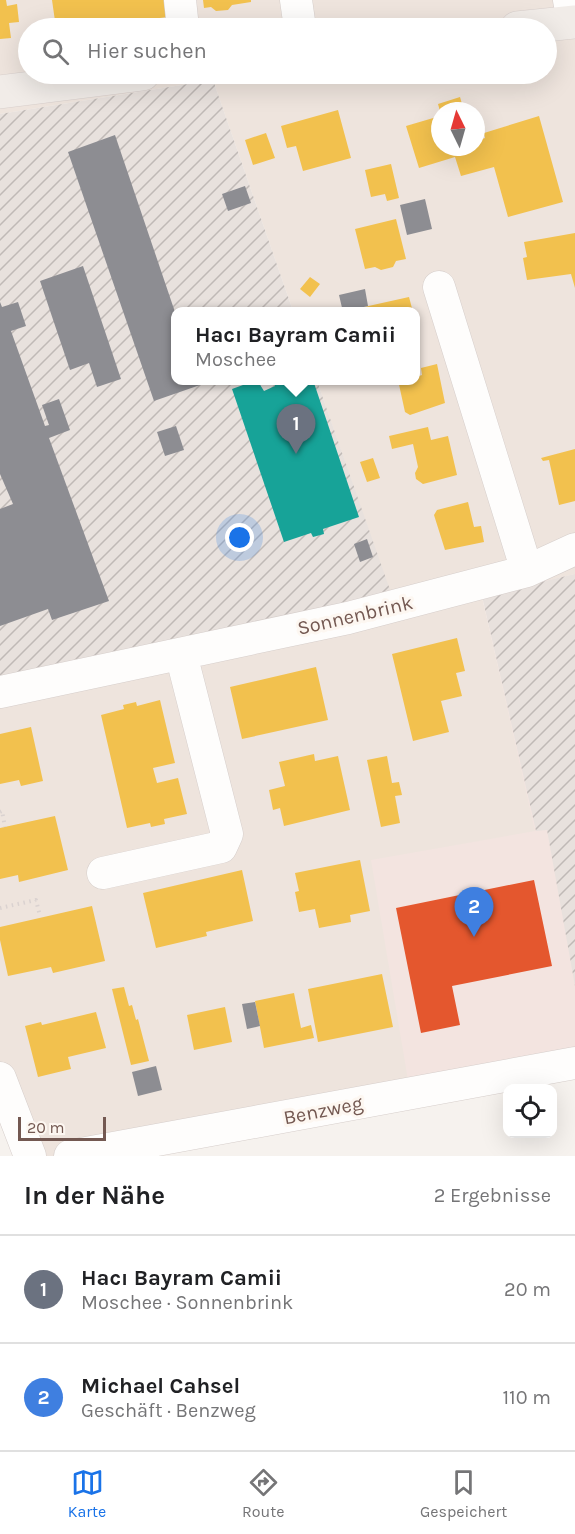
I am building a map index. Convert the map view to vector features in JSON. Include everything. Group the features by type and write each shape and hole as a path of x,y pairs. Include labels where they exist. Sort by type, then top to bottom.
{"main road":[{"path":"556,18 572,14"},
{"path":"0,92 64,84"}],"street":[{"path":"180,0 182,18"},
{"path":"296,0 299,18"},
{"path":"440,287 527,571"},
{"name":"Sonnenbrink","path":"0,692 348,618 527,571 575,549"},
{"path":"103,873 221,847 227,834 181,654"},
{"name":"Benzweg","path":"70,1156 575,1063"},
{"path":"0,1078 30,1156"}],"path":[{"path":"0,812 2,811 5,827"},
{"path":"0,908 36,900 40,916"}],"shaded area":[{"path":"0,0 575,0 575,574 482,597 536,831 412,1104 106,1156 22,1156 0,1097 0,689 395,607 318,385 420,385 420,307 292,307 214,84 557,84 557,18 18,18 18,84 188,84 0,114"},
{"path":"188,84 214,84 292,307 171,307 171,385 318,385 396,607 0,689 0,114"},
{"path":"575,574 575,1076 528,1084 503,1084 503,1088 412,1104 371,860 535,831 482,596"},
{"path":"575,574 575,986 547,830 536,831 482,596"}],"building: Wohnen":[{"path":"0,0 6,0 7,6 17,4 18,22 9,23 11,38 0,39"},
{"path":"52,0 166,0 168,17 160,18 55,18"},
{"path":"203,0 251,0 251,2 232,5 228,10 216,11 211,7 204,8"},
{"path":"460,97 461,102 444,102"},
{"path":"338,110 351,158 303,171 296,146 287,148 281,126"},
{"path":"539,116 563,202 508,217 494,167 461,176 455,157 419,168 406,126 431,119 431,156 485,156 485,133"},
{"path":"266,133 275,158 253,165 245,140"},
{"path":"391,164 399,198 387,201 385,194 371,197 365,170"},
{"path":"396,219 406,259 396,261 393,267 381,270 375,267 365,269 355,229"},
{"path":"575,233 575,288 571,274 527,280 523,258 527,257 524,242"},
{"path":"310,277 320,284 310,297 300,289"},
{"path":"409,297 412,307 364,307"},
{"path":"437,364 445,403 410,415 405,412 399,385 420,385 421,368"},
{"path":"428,427 431,440 448,436 457,475 423,484 416,479 415,473 418,467 413,444 392,449 389,436"},
{"path":"575,449 575,501 559,505 549,460 543,461 541,458"},
{"path":"373,458 380,478 367,482 360,462"},
{"path":"468,502 474,527 481,526 484,542 445,550 434,515 437,510"},
{"path":"457,638 465,671 456,673 462,696 441,701 449,732 413,741 392,654"},
{"path":"316,667 328,720 242,739 230,687"},
{"path":"160,700 175,763 153,768 157,783 178,778 187,814 164,819 165,824 151,827 150,823 127,828 101,715 124,709 123,705 136,702 137,706"},
{"path":"31,727 43,781 21,786 19,780 0,784 0,734"},
{"path":"314,754 315,761 338,756 350,810 284,826 280,808 273,810 269,790 285,786 279,762"},
{"path":"387,756 392,783 399,782 402,795 395,796 400,823 381,827 367,760"},
{"path":"55,816 68,870 19,882 18,875 0,879 0,828"},
{"path":"360,860 370,911 350,915 351,922 319,928 315,909 299,912 295,892 299,891 295,873"},
{"path":"242,870 253,921 206,932 207,936 156,948 143,893"},
{"path":"92,906 105,961 53,973 51,967 8,976 0,940 0,927"},
{"path":"382,974 393,1027 318,1042 308,989"},
{"path":"124,987 129,1006 132,1005 136,1020 138,1019 149,1061 131,1065 112,989"},
{"path":"294,993 301,1028 311,1025 314,1038 264,1048 255,1001"},
{"path":"225,1007 232,1042 194,1050 187,1015"},
{"path":"96,1012 106,1048 68,1057 71,1069 38,1077 25,1026 41,1022 42,1025"}],"building: Handel":[{"path":"534,880 552,966 452,986 460,1025 421,1033 396,908"}],"building: Öffentlich":[{"path":"243,385 260,385 264,391 275,385 315,385 359,517 323,529 324,534 313,537 311,533 284,542 232,389"}],"building: Industrie":[{"path":"115,135 173,307 171,307 171,385 200,385 154,401 68,152"},
{"path":"245,186 251,203 228,211 222,194"},
{"path":"425,199 432,229 407,235 400,205"},
{"path":"83,266 121,379 97,387 89,363 70,370 40,281"},
{"path":"365,289 368,306 342,307 339,295"},
{"path":"0,302 2,307 18,302 26,326 11,331 45,426 49,425 42,405 59,399 70,430 49,438 109,601 52,620 48,609 0,626 0,509 13,504 0,474"},
{"path":"176,426 184,450 165,456 157,432"},
{"path":"367,539 373,557 360,562 354,544"},
{"path":"255,1002 260,1026 247,1029 242,1004"},
{"path":"156,1066 162,1090 138,1096 132,1072"}],"place":[{"name":"Hacı Bayram Camii","path":"296,454"},
{"name":"Michael Cahsel","path":"474,937"}]}
